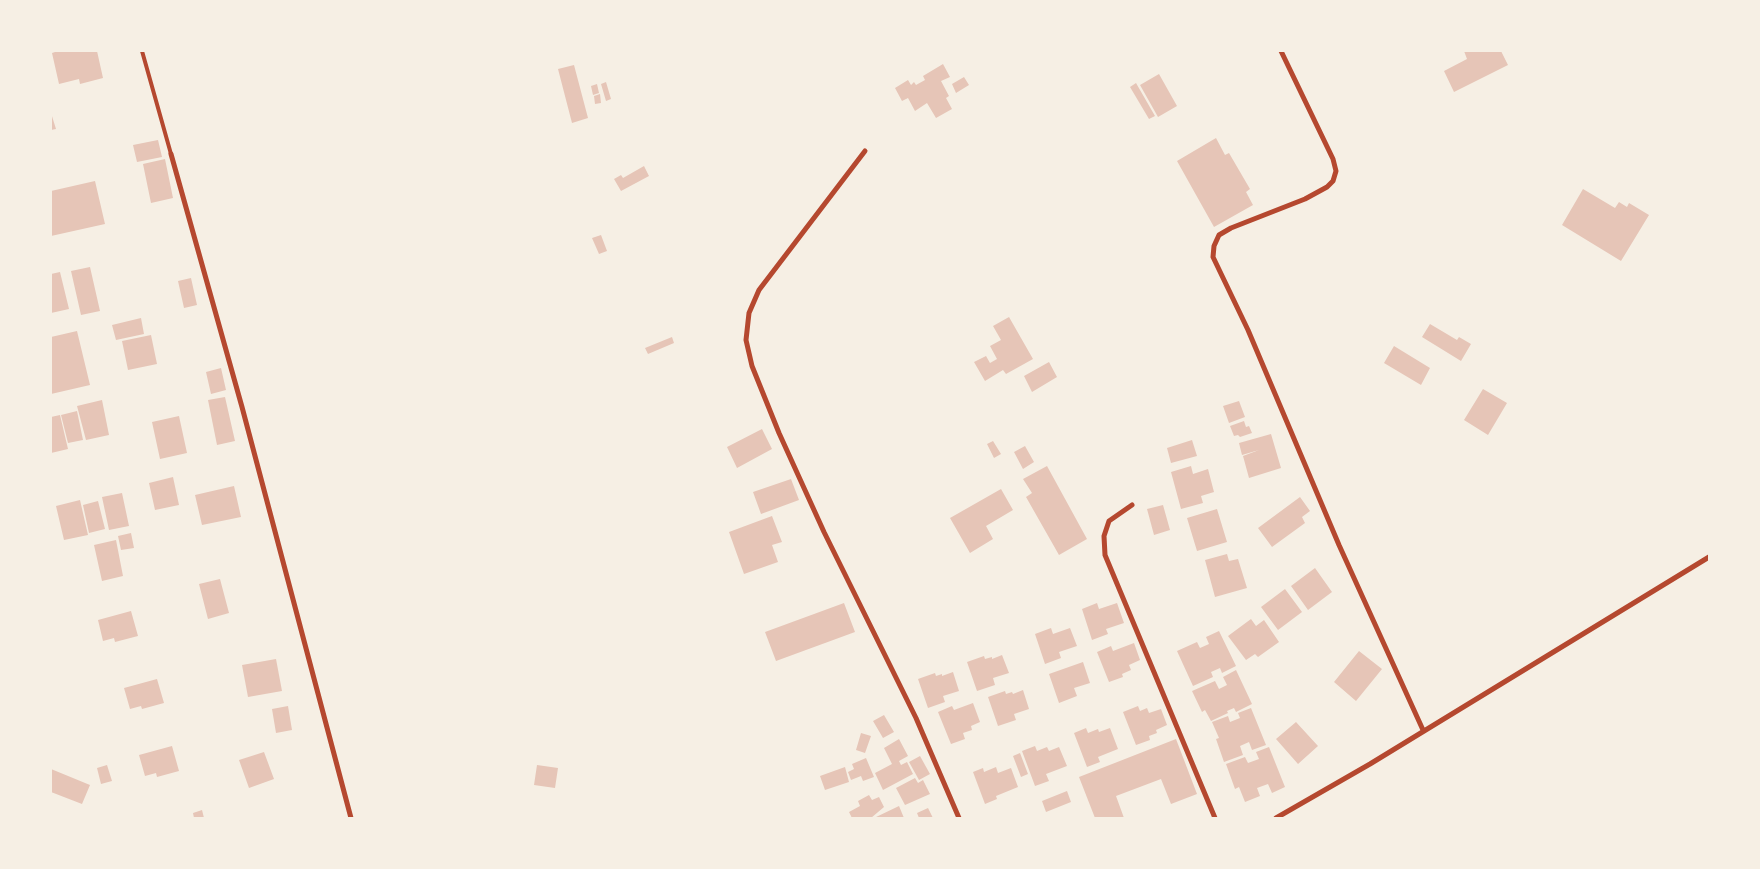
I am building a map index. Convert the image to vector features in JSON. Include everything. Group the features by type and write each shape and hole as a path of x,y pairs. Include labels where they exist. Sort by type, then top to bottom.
{"street":[{"path":"1281,51 1333,159 1336,171 1333,181 1327,187 1305,199 1231,228 1219,235 1214,246 1213,257 1248,330 1339,546 1423,730"},
{"path":"865,151 758,290 748,313 746,340 752,366 832,550 916,718 959,818"},
{"path":"171,154 242,407 351,818"},
{"path":"1132,505 1109,521 1104,536 1105,555 1215,818"},
{"path":"1276,818 1370,764 1709,557"}],"lane":[{"path":"142,51 171,154"}],"building":[{"path":"58,51 97,51 103,78 80,84 79,79 59,84 52,53"},
{"path":"1464,51 1501,51 1508,65 1454,92 1444,71 1467,59"},
{"path":"943,64 950,77 941,81 949,96 946,98 952,109 936,118 927,103 915,111 908,98 902,101 895,88 908,80 911,85 914,82 916,85 925,80 923,76"},
{"path":"574,65 588,118 572,123 558,69"},
{"path":"1159,74 1177,106 1158,117 1140,85"},
{"path":"964,77 969,85 956,93 952,84"},
{"path":"606,82 611,99 606,101 601,84"},
{"path":"1136,83 1155,116 1149,119 1130,87"},
{"path":"597,84 599,93 593,95 591,86"},
{"path":"600,94 601,103 595,104 594,96"},
{"path":"51,113 56,129 51,130"},
{"path":"1216,138 1225,155 1229,153 1250,189 1246,192 1253,205 1214,227 1177,161"},
{"path":"158,140 162,157 137,162 133,145"},
{"path":"165,159 173,198 151,203 143,164"},
{"path":"644,166 649,176 621,191 614,179 621,175 623,178"},
{"path":"95,181 105,224 51,236 51,191"},
{"path":"1583,189 1615,208 1619,202 1627,207 1629,203 1649,215 1621,261 1562,225"},
{"path":"601,235 607,251 599,254 592,238"},
{"path":"90,267 100,311 81,315 71,271"},
{"path":"60,272 69,309 51,313 51,274"},
{"path":"191,278 197,305 184,308 178,281"},
{"path":"1009,317 1033,359 1006,374 1003,370 985,381 974,362 986,356 990,363 997,359 990,346 1001,340 993,326"},
{"path":"141,318 144,334 116,340 112,325"},
{"path":"1430,324 1457,340 1459,337 1471,344 1461,361 1422,337"},
{"path":"77,331 90,385 51,394 51,337"},
{"path":"151,335 157,364 128,370 122,341"},
{"path":"672,337 674,343 648,354 645,348"},
{"path":"1394,346 1430,368 1421,385 1384,363"},
{"path":"1049,362 1057,377 1032,392 1024,376"},
{"path":"221,368 226,390 211,394 206,372"},
{"path":"1483,389 1507,403 1488,435 1464,420"},
{"path":"225,397 235,441 217,445 208,400"},
{"path":"102,400 109,435 86,440 77,406"},
{"path":"1239,401 1245,417 1229,423 1223,406"},
{"path":"77,411 83,440 68,443 61,415"},
{"path":"60,415 68,449 51,453 51,417"},
{"path":"179,416 187,453 160,459 152,422"},
{"path":"1244,421 1246,427 1249,426 1252,433 1240,437 1238,435 1234,436 1230,426"},
{"path":"762,429 772,449 737,468 727,447"},
{"path":"1271,434 1281,468 1249,478 1243,456 1259,450 1242,455 1239,443"},
{"path":"1192,440 1197,456 1171,463 1167,448"},
{"path":"993,441 1001,454 994,458 987,444"},
{"path":"1025,446 1034,462 1023,469 1014,452"},
{"path":"1047,466 1087,539 1059,555 1026,497 1032,493 1023,479"},
{"path":"1191,466 1193,474 1208,469 1214,492 1201,496 1203,503 1181,509 1171,472"},
{"path":"173,477 179,505 155,510 149,483"},
{"path":"791,479 799,500 761,514 753,492"},
{"path":"234,486 241,517 202,525 195,495"},
{"path":"1001,489 1013,510 986,526 993,539 970,553 950,518"},
{"path":"122,493 129,526 109,530 102,497"},
{"path":"1300,497 1310,511 1302,517 1305,523 1272,547 1258,528"},
{"path":"80,500 88,535 64,540 56,506"},
{"path":"98,501 105,529 89,533 83,505"},
{"path":"1163,505 1170,530 1154,535 1147,509"},
{"path":"1217,509 1227,542 1197,551 1187,518"},
{"path":"772,516 782,542 772,545 778,562 744,574 729,532"},
{"path":"131,533 134,548 121,550 118,536"},
{"path":"116,540 123,576 102,581 94,545"},
{"path":"1227,554 1229,561 1238,559 1247,588 1215,597 1205,560"},
{"path":"1315,568 1332,592 1308,610 1291,586"},
{"path":"220,579 229,613 208,619 199,584"},
{"path":"1285,589 1302,612 1278,630 1261,607"},
{"path":"844,603 855,632 776,661 765,632"},
{"path":"1097,603 1099,609 1117,603 1124,623 1106,629 1108,634 1092,640 1082,609"},
{"path":"131,611 138,636 115,642 114,638 103,641 98,620"},
{"path":"1251,619 1256,626 1264,620 1279,642 1258,657 1255,654 1246,660 1228,636"},
{"path":"1051,628 1053,634 1070,628 1077,646 1059,652 1061,658 1045,664 1035,634"},
{"path":"1219,631 1236,666 1222,673 1220,668 1211,672 1213,677 1193,686 1177,651 1197,642 1200,648 1209,644 1206,637"},
{"path":"1134,643 1140,660 1129,665 1131,670 1122,674 1123,677 1109,682 1097,652 1111,646 1113,651"},
{"path":"1359,651 1382,669 1356,701 1334,682"},
{"path":"1002,655 1009,673 993,678 995,685 977,691 967,662 984,656 985,659 992,657 992,659"},
{"path":"276,659 282,691 248,697 242,665"},
{"path":"1083,662 1090,683 1074,688 1077,696 1059,703 1049,674"},
{"path":"1236,670 1252,704 1236,712 1234,708 1211,721 1205,710 1202,712 1192,691 1215,681 1219,689 1227,685 1223,677"},
{"path":"953,672 959,691 943,696 945,702 928,708 918,679 935,673 936,676 942,674 942,676"},
{"path":"157,679 164,703 142,709 141,706 130,709 124,688"},
{"path":"1023,690 1029,709 1014,714 1016,720 998,726 988,697 1005,691 1006,694 1012,692 1013,694"},
{"path":"973,703 980,722 971,726 972,730 963,733 965,739 951,744 938,712 952,706 954,710"},
{"path":"288,706 292,730 276,733 272,709"},
{"path":"1138,706 1140,711 1147,708 1149,713 1161,709 1167,725 1156,730 1157,733 1149,736 1150,740 1136,745 1123,712"},
{"path":"1251,708 1266,745 1252,750 1249,742 1240,746 1243,755 1224,762 1216,739 1219,738 1212,722 1228,716 1230,722 1240,718 1238,713"},
{"path":"884,715 894,732 883,738 873,721"},
{"path":"1296,722 1318,746 1298,764 1276,739"},
{"path":"1086,728 1088,733 1098,729 1099,732 1110,728 1118,749 1098,757 1100,762 1087,767 1074,733"},
{"path":"861,733 871,736 865,753 856,750"},
{"path":"899,739 908,756 899,761 901,765 907,762 913,774 883,790 875,773 892,764 884,748"},
{"path":"1176,739 1197,794 1171,804 1161,779 1116,796 1124,818 1095,818 1079,777"},
{"path":"172,746 179,771 157,777 156,773 145,776 139,755"},
{"path":"1035,746 1037,751 1047,747 1049,751 1059,747 1067,766 1046,774 1049,781 1035,786 1022,751"},
{"path":"1269,747 1285,787 1272,793 1268,784 1257,788 1260,796 1245,802 1239,787 1235,789 1226,764 1245,757 1248,763 1259,759 1256,752"},
{"path":"264,752 274,779 249,788 239,760"},
{"path":"1020,753 1028,774 1021,777 1013,756"},
{"path":"920,756 930,774 919,780 909,762"},
{"path":"866,758 874,777 863,781 861,776 851,780 848,772 854,769 852,764"},
{"path":"107,765 112,781 101,784 97,768"},
{"path":"537,765 558,768 555,788 534,785"},
{"path":"845,767 849,782 825,790 820,776"},
{"path":"996,767 998,773 1011,768 1018,787 996,796 997,799 985,804 973,772 983,768 984,772"},
{"path":"51,769 90,785 82,804 51,792"},
{"path":"915,778 918,783 923,780 930,794 905,805 896,788"},
{"path":"1067,791 1071,802 1046,812 1042,801"},
{"path":"869,795 872,800 879,797 884,807 871,818 852,818 849,812 860,806 858,801"},
{"path":"899,806 904,818 874,818"},
{"path":"928,808 933,818 919,818 917,813"},
{"path":"202,810 204,818 194,818 193,813"}]}
